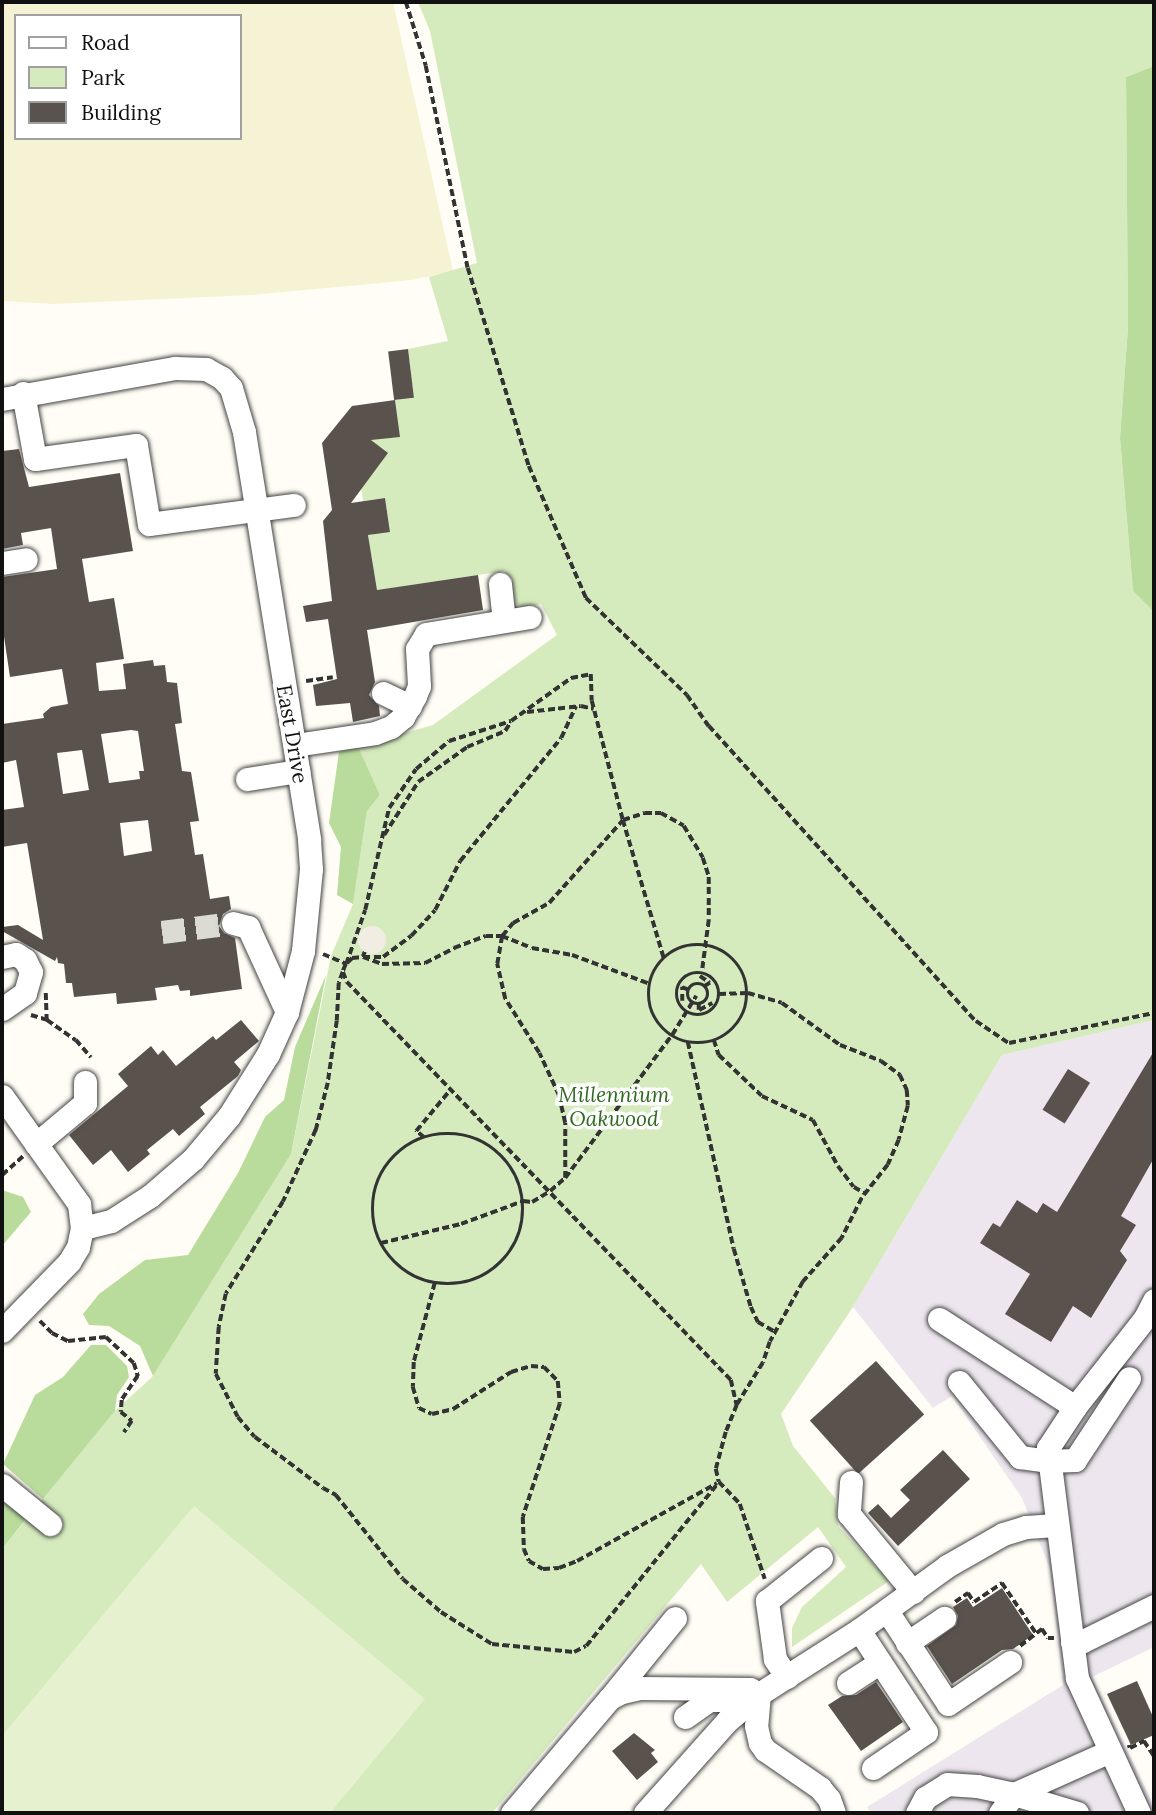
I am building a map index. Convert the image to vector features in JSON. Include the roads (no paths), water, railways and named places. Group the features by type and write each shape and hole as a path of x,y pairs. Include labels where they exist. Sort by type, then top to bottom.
{"street":[{"name":"East Drive","path":"12,396 175,368 206,369 222,378 237,402 295,745 312,869 303,951 287,1012 262,1064 229,1116 193,1159 150,1196 111,1221 82,1228"},
{"path":"12,396 35,459 136,445 149,524 294,505"},
{"path":"2,563 26,559"},
{"path":"500,584 505,620"},
{"path":"295,745 375,733 391,727 410,706 419,686 417,649 426,634 530,617"},
{"path":"383,693 410,706"},
{"path":"247,779 298,771"},
{"path":"233,923 248,927 287,1012"},
{"path":"2,957 16,954 25,960 31,972 25,993 2,1009"},
{"path":"32,1148 85,1103 85,1082"},
{"path":"2,1096 32,1148 79,1204 82,1228 78,1247 69,1262 2,1331"},
{"path":"1139,1813 1119,1748 1077,1678 1048,1454 1075,1407 1144,1318 1154,1300"},
{"path":"939,1319 1075,1407"},
{"path":"959,1382 1020,1457 1048,1454 1075,1460 1129,1378"},
{"path":"851,1482 849,1514 914,1592"},
{"path":"2,1485 50,1524"},
{"path":"645,1813 727,1721 759,1694 887,1611 947,1566 1003,1534 1026,1527 1056,1525"},
{"path":"788,1677 775,1659 767,1601 821,1558"},
{"path":"1072,1642 1083,1641 1154,1606"},
{"path":"887,1611 948,1704 1010,1662"},
{"path":"512,1813 611,1698 675,1618"},
{"path":"907,1643 944,1618"},
{"path":"859,1630 926,1732 873,1768"},
{"path":"848,1683 880,1662"},
{"path":"611,1698 639,1688 750,1689 759,1694"},
{"path":"759,1694 756,1726 765,1750 820,1788 834,1813"},
{"path":"685,1717 709,1700 721,1700 741,1709"},
{"path":"947,1784 979,1796 998,1813 1014,1794 1119,1748"},
{"path":"917,1813 925,1798 947,1784 977,1786 1014,1794 1077,1813"}],"tunnel":[{"path":"162,932 233,923"}],"park label":[{"name":"Millennium Oakwood","path":"614,1107"}]}
